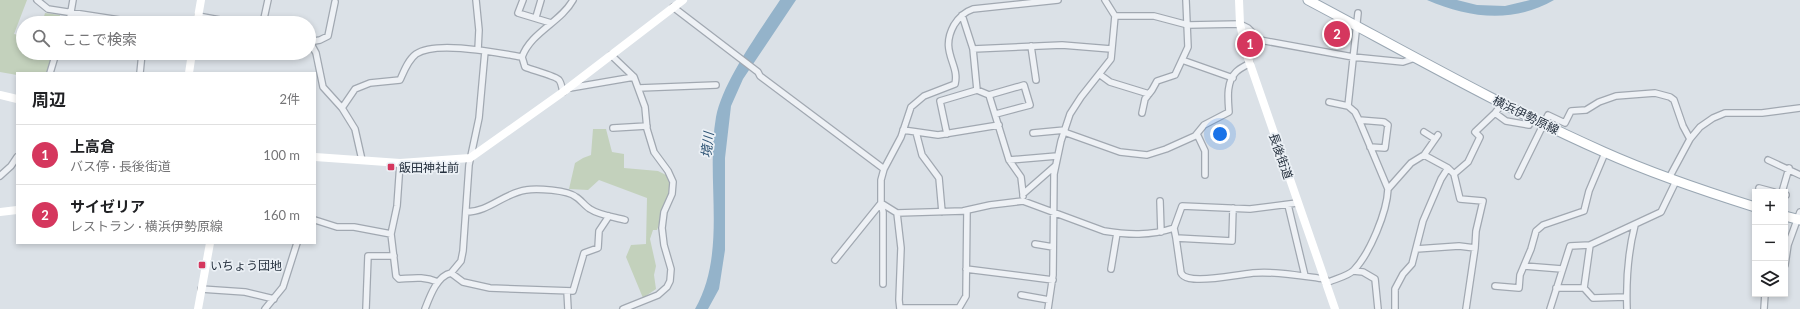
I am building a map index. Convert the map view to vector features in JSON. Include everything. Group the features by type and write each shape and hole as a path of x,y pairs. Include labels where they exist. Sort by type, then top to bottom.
{"main road":[{"name":"横浜伊勢原線","path":"1308,0 1502,104 1605,153 1673,179 1752,206"},
{"path":"1788,216 1799,217"}],"street":[{"path":"37,0 48,9 96,16"},
{"path":"70,16 73,0"},
{"path":"199,16 201,0"},
{"path":"265,16 268,0"},
{"path":"476,0 479,30 478,50"},
{"path":"523,0 518,13 536,17 551,23"},
{"path":"536,17 541,0"},
{"path":"566,90 559,80 554,77 541,74 525,67 522,57 526,48 565,11 573,0"},
{"path":"316,158 362,160 400,164 470,158 566,90 683,0"},
{"path":"883,284 883,212 881,203 881,180 884,169 903,130 908,112 917,101 955,84 956,76 950,57 948,39 955,23 962,15 973,9 1058,0"},
{"path":"1048,309 1053,280 1055,166 1070,114 1110,59 1115,16 1105,0"},
{"path":"1142,113 1145,99 1157,81 1175,75 1188,47 1186,0"},
{"name":"長後街道","path":"1239,0 1240,24 1250,63 1297,203 1335,309"},
{"path":"316,40 328,36 335,2"},
{"path":"673,7 758,72 760,76 884,169"},
{"path":"1348,106 1358,13"},
{"path":"962,15 973,49 977,90"},
{"path":"1115,16 1154,16 1188,25 1240,24 1248,28 1260,40 1353,57 1403,62 1415,58"},
{"path":"973,49 1062,45 1111,49"},
{"path":"1031,46 1036,80"},
{"path":"342,108 355,89 370,83 400,80 410,61 422,51 432,48 478,50 522,57"},
{"path":"425,309 438,282 445,275 451,273 461,261 470,158 479,118 485,68 485,51"},
{"path":"316,53 323,87 342,108 355,129 362,160"},
{"path":"611,55 634,77 645,107 647,126 654,152 668,171 673,182 672,194 664,212 662,228 662,236 671,276 668,286 658,295 623,309"},
{"path":"50,72 54,60"},
{"path":"140,72 141,60"},
{"path":"189,72 191,60"},
{"path":"1182,60 1233,78"},
{"path":"1033,133 1064,131 1120,152 1147,155 1166,149 1196,136 1204,125 1230,112 1227,96 1235,72 1250,63"},
{"path":"1099,74 1110,82 1149,94"},
{"path":"566,90 634,77"},
{"path":"639,88 716,85"},
{"path":"947,134 940,101 977,90 989,95 1024,85 1030,105 996,114"},
{"path":"1518,176 1548,115 1565,123 1571,111 1586,110 1599,102 1616,96 1655,93 1670,97 1674,100 1683,126 1690,139"},
{"path":"0,95 16,99"},
{"path":"989,95 1009,160 1021,177 1023,201"},
{"path":"1297,203 1266,208 1182,206 1174,228 1181,273 1185,277 1220,279 1254,273 1305,276 1325,281 1347,275 1354,271 1375,235 1387,198 1388,189 1360,120 1355,112 1348,106 1329,102"},
{"path":"1454,174 1471,158 1480,137 1475,132 1495,113 1502,104"},
{"path":"1550,309 1570,246 1590,245 1636,225 1661,212 1690,139 1700,127 1725,113 1762,113 1800,108"},
{"path":"1495,113 1506,121 1529,125"},
{"path":"1360,120 1384,122 1388,125 1385,148 1370,147"},
{"path":"903,130 938,135 999,125"},
{"path":"613,128 647,126"},
{"path":"916,132 922,155 939,178 942,212"},
{"path":"1388,189 1411,163 1424,155 1436,137 1424,132"},
{"path":"1197,134 1205,152 1205,175"},
{"path":"1496,286 1519,288 1520,275 1531,249 1536,231 1543,225 1584,211 1589,190 1605,153"},
{"path":"1424,155 1448,168 1454,174 1460,199 1483,201 1476,231 1466,309"},
{"path":"1009,160 1057,156"},
{"path":"0,176 11,166 16,158"},
{"path":"1768,160 1789,168 1800,175"},
{"path":"400,164 397,206 391,234 396,276 398,279 429,278 438,282"},
{"path":"1023,194 1055,166"},
{"path":"1395,309 1395,289 1403,274 1412,264 1423,221 1441,179 1448,168"},
{"path":"1785,189 1789,168"},
{"path":"466,212 480,210 523,190 535,190 572,194 589,209 625,220"},
{"path":"881,203 897,213 967,210 1023,201 1054,211 1104,231 1144,235 1174,228"},
{"path":"1160,201 1161,232"},
{"path":"835,260 881,203"},
{"path":"1288,205 1305,276"},
{"path":"1176,238 1232,241 1233,208"},
{"path":"0,212 16,210"},
{"path":"897,213 901,248 900,308 959,308 966,296 967,210"},
{"path":"451,273 463,282 481,287 503,290 528,289 573,291 584,253 598,248 599,232 609,216"},
{"path":"1786,261 1788,245 1799,217"},
{"path":"316,220 337,227 354,227 391,234"},
{"path":"1626,309 1631,242 1636,225"},
{"path":"1111,269 1117,233"},
{"path":"198,309 210,244"},
{"path":"265,309 283,287 297,244"},
{"path":"1034,244 1053,247"},
{"path":"1584,288 1590,245"},
{"path":"1416,249 1459,246 1475,248"},
{"path":"366,309 368,256 394,256"},
{"path":"1524,266 1562,269"},
{"path":"966,269 1053,280"},
{"path":"1354,271 1363,272 1375,279 1378,309"},
{"path":"1556,288 1584,288 1594,298 1626,297"},
{"path":"201,289 245,292 274,299"},
{"path":"567,291 568,309"},
{"path":"1021,295 1049,300"},
{"path":"1764,309 1765,297"}],"green space":[{"path":"0,0 27,0 21,16 16,16 16,29 14,34 16,34 16,60 53,60 48,72 16,72 16,75 0,72"},
{"path":"45,13 60,15 60,16 44,16"},
{"path":"593,129 606,129 612,152 624,154 624,168 658,171 666,175 670,184 667,200 657,230 653,230 650,239 656,266 654,275 656,289 643,298 626,257 631,245 646,244 647,198 599,180 588,190 569,189 575,163 591,155"}],"water":[{"path":"780,0 796,0 743,79 731,106 725,158 725,250 719,289 708,309 695,309 705,287 711,263 714,215 713,141 716,117 726,88 734,73 752,42"},
{"path":"1427,0 1457,0 1477,5 1505,6 1530,0 1554,0 1538,8 1522,13 1490,16 1459,11"}],"place":[{"name":"サイゼリア","path":"1337,34"},
{"name":"上高倉","path":"1250,44"},
{"name":"飯田神社前","path":"391,167"},
{"name":"いちょう団地","path":"202,265"}],"water label":[{"name":"境川","path":"707,145"}]}
